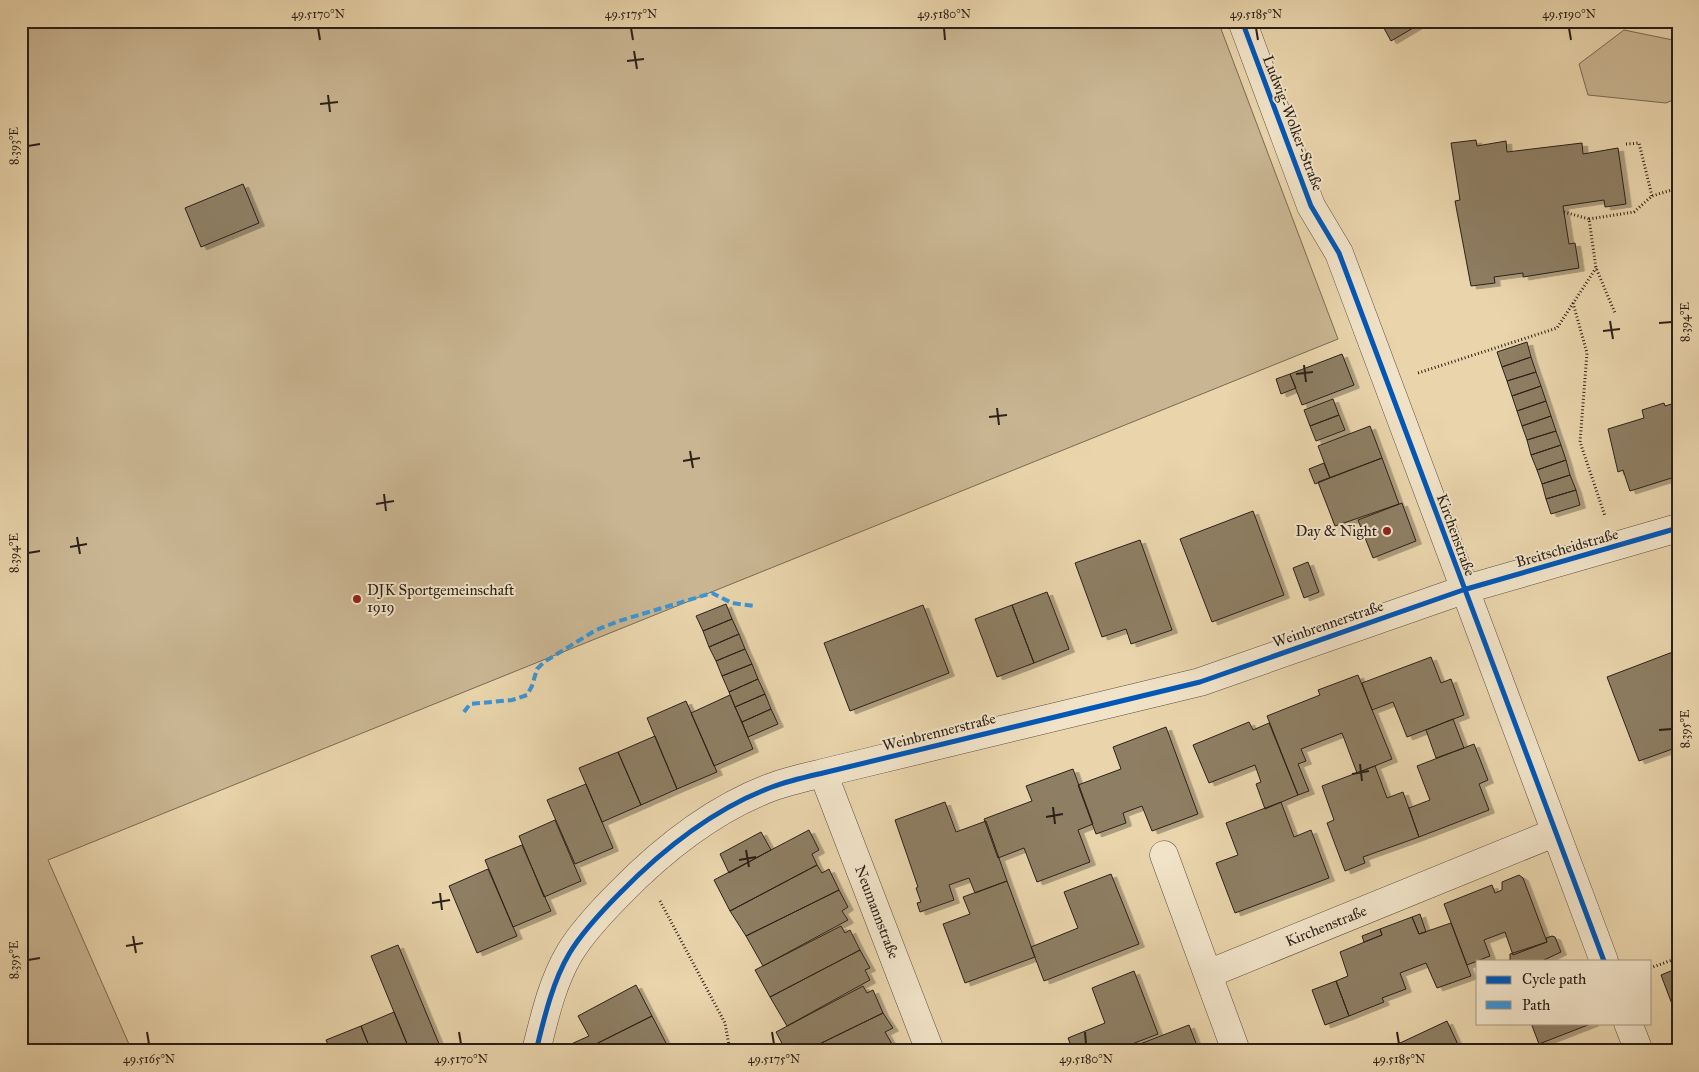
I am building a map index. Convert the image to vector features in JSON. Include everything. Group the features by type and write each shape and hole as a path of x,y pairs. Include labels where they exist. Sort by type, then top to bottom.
{"street":[{"name":"Ludwig-Wolker-Straße","path":"1242,21 1311,206"},
{"name":"Kirchenstraße","path":"1311,206 1339,253 1463,590 1604,960"},
{"name":"Breitscheidstraße","path":"1463,590 1678,528"},
{"name":"Weinbrennerstraße","path":"536,1051 548,1005 569,954 604,909 642,870 678,839 723,810 772,787 823,773 1200,682 1463,590"},
{"name":"Neumannstraße","path":"823,773 930,1051"},
{"name":"Kirchenstraße","path":"1208,974 1554,833"},
{"path":"1164,855 1236,1051"},
{"path":"1628,1024 1639,1051"}],"path":[{"path":"1626,144 1640,143 1652,196"},
{"path":"1564,212 1589,219 1634,212 1652,196 1678,188"},
{"path":"1589,219 1596,268 1615,313"},
{"path":"1387,383 1557,328 1596,268"},
{"path":"1572,303 1587,353 1580,442 1616,547"},
{"path":"642,870 724,1023 730,1051"},
{"path":"1652,967 1678,958"}],"shaded area":[{"name":"DJK Sportgemeinschaft 1919","path":"21,21 1218,21 1338,339 48,860 132,1051 21,1051"},
{"path":"1624,30 1678,41 1678,98 1666,103 1588,95 1579,64"}],"building":[{"path":"1380,21 1425,21 1391,41"},
{"path":"1476,140 1477,146 1506,141 1507,152 1582,143 1583,154 1618,148 1626,204 1605,207 1604,200 1563,206 1569,244 1575,243 1579,268 1523,277 1523,273 1494,277 1495,283 1471,286 1455,201 1460,200 1451,143"},
{"path":"243,184 259,223 201,247 185,208"},
{"path":"1527,342 1531,357 1502,367 1497,352"},
{"path":"1342,354 1354,385 1302,405 1290,374"},
{"path":"1531,357 1536,372 1507,381 1502,367"},
{"path":"1536,372 1541,386 1512,396 1507,381"},
{"path":"1290,374 1296,388 1281,394 1276,379"},
{"path":"1541,386 1546,401 1517,411 1512,396"},
{"path":"1333,399 1339,415 1310,426 1304,410"},
{"path":"1546,401 1551,416 1522,426 1517,411"},
{"path":"1678,402 1678,476 1630,491 1623,470 1618,472 1608,429 1644,418 1642,410 1664,403 1665,406"},
{"path":"1339,415 1345,430 1316,441 1310,426"},
{"path":"1551,416 1556,431 1527,440 1522,426"},
{"path":"1370,426 1382,458 1330,478 1318,446"},
{"path":"1556,431 1561,445 1531,455 1527,440"},
{"path":"1561,445 1566,460 1537,470 1531,455"},
{"path":"1382,458 1399,504 1335,526 1318,482"},
{"path":"1566,460 1570,475 1542,484 1537,470"},
{"path":"1324,463 1330,478 1315,484 1309,469"},
{"path":"1570,475 1576,490 1546,499 1542,484"},
{"path":"1576,490 1580,505 1551,514 1546,499"},
{"name":"Day & Night","path":"1402,503 1416,541 1373,558 1358,520"},
{"path":"1253,511 1284,595 1212,622 1180,539"},
{"path":"1140,540 1172,630 1131,644 1126,629 1102,637 1075,563"},
{"path":"1308,562 1319,592 1304,598 1293,568"},
{"path":"1047,592 1069,649 1034,663 1012,605"},
{"path":"726,604 732,619 703,631 696,616"},
{"path":"923,605 949,673 850,711 824,643"},
{"path":"1012,605 1034,663 997,677 975,619"},
{"path":"732,619 739,634 709,647 703,631"},
{"path":"739,634 745,649 716,661 709,647"},
{"path":"745,649 752,664 722,676 716,661"},
{"path":"1678,650 1678,747 1639,761 1607,677"},
{"path":"1431,657 1441,683 1451,679 1464,715 1407,737 1393,702 1372,710 1362,683"},
{"path":"752,664 758,679 729,692 722,676"},
{"path":"1358,675 1392,759 1357,773 1342,733 1301,749 1306,761 1298,764 1309,791 1298,795 1267,716 1320,695 1318,690"},
{"path":"758,679 765,694 735,707 729,692"},
{"path":"765,694 771,709 742,722 735,707"},
{"path":"730,695 753,749 714,766 691,713"},
{"path":"686,701 717,772 677,789 647,718"},
{"path":"771,709 778,724 748,737 742,722"},
{"path":"1453,719 1464,748 1436,758 1426,730"},
{"path":"1249,722 1253,730 1269,723 1298,795 1265,809 1256,784 1261,782 1255,765 1209,783 1193,745"},
{"path":"1166,727 1198,814 1152,831 1142,806 1123,813 1126,823 1096,834 1078,785 1121,769 1113,747"},
{"path":"655,736 677,789 641,805 618,752"},
{"path":"1474,744 1488,780 1479,784 1489,810 1419,837 1409,808 1430,800 1417,766"},
{"path":"618,752 641,805 602,822 579,768"},
{"path":"1375,766 1387,798 1403,792 1419,837 1363,857 1365,863 1345,871 1327,823 1334,820 1322,786"},
{"path":"1073,769 1093,824 1078,830 1090,862 1037,882 1024,848 998,858 984,819 1032,801 1026,786"},
{"path":"586,784 613,848 575,864 547,800"},
{"path":"945,802 956,832 986,821 1007,881 975,893 969,878 949,885 954,900 920,912 917,903 921,902 916,888 918,887 895,820"},
{"path":"1281,802 1294,837 1311,830 1329,878 1235,913 1216,863 1238,855 1226,823"},
{"path":"555,820 581,881 544,897 519,836"},
{"path":"809,830 819,850 812,854 817,865 730,911 714,880"},
{"path":"761,832 771,850 729,873 720,854"},
{"path":"522,845 551,911 513,927 485,860"},
{"path":"817,865 822,873 829,869 839,890 746,936 730,911"},
{"path":"488,869 517,936 477,953 449,886"},
{"path":"1111,874 1139,944 1044,981 1031,947 1078,928 1064,892"},
{"path":"1519,875 1523,878 1547,942 1513,955 1505,932 1484,940 1490,956 1467,965 1444,904 1492,885 1495,893 1502,890 1502,882"},
{"path":"1007,881 1035,957 965,983 943,924 970,914 963,897"},
{"path":"839,890 848,907 842,911 848,920 763,966 746,936"},
{"path":"1420,914 1426,932 1419,934 1412,917"},
{"path":"1412,917 1419,934 1451,923 1471,976 1437,988 1426,963 1400,973 1406,989 1382,998 1384,1002 1349,1016 1336,981 1348,976 1340,952 1382,935 1380,929"},
{"path":"841,926 845,933 850,930 860,950 770,997 755,970"},
{"path":"1380,929 1382,935 1364,942 1362,936"},
{"path":"1555,937 1561,952 1544,960 1510,960 1510,954 1547,942 1546,938"},
{"path":"398,945 442,1051 410,1051 371,956"},
{"path":"860,950 870,968 865,970 870,980 787,1026 770,997"},
{"path":"1678,968 1678,1011 1675,1012 1661,975"},
{"path":"1134,971 1158,1034 1114,1051 1073,1051 1068,1038 1105,1023 1092,988"},
{"path":"1336,981 1349,1016 1325,1025 1312,990"},
{"path":"636,985 652,1016 582,1051 572,1051 569,1045 589,1036 578,1016"},
{"path":"863,986 867,993 873,990 883,1013 805,1051 786,1051 776,1032"},
{"path":"394,1012 410,1051 371,1051 361,1026"},
{"path":"883,1013 893,1028 885,1032 892,1044 878,1051 805,1051"},
{"path":"652,1016 667,1045 655,1051 582,1051"},
{"path":"1447,1021 1461,1051 1383,1051"},
{"path":"1531,1024 1590,1024 1539,1044"},
{"path":"1189,1025 1199,1051 1122,1051"},
{"path":"361,1026 371,1051 331,1051 326,1040"},
{"path":"667,1045 670,1051 655,1051"}],"marked path":[{"path":"464,712 470,704 512,700 527,695 537,669 544,662 596,630 619,621 712,593 732,603 754,606"}],"cycle path":[{"path":"1242,21 1311,206 1339,253 1604,960"},
{"path":"536,1051 549,1001 563,965 574,946 593,922 637,876 672,845 710,818 750,796 797,779 1200,682 1463,590 1678,528"}],"place":[{"name":"Day & Night","path":"1387,531"},
{"name":"DJK Sportgemeinschaft 1919","path":"357,599"}]}
